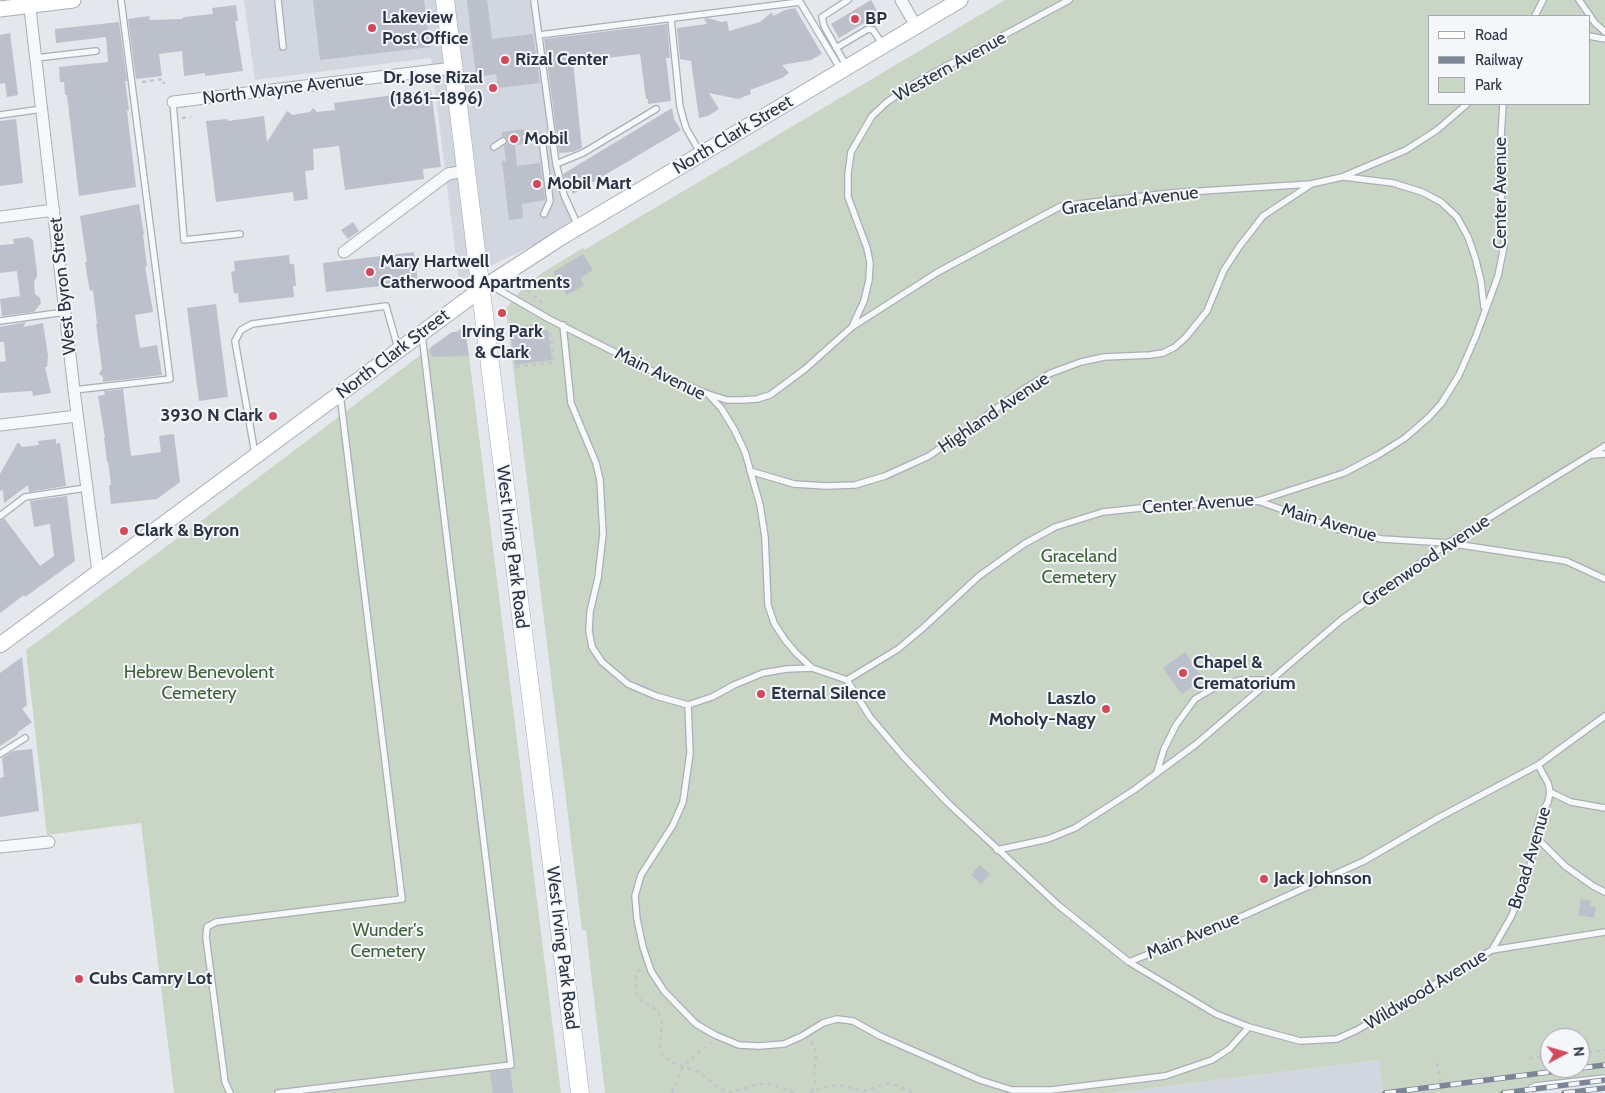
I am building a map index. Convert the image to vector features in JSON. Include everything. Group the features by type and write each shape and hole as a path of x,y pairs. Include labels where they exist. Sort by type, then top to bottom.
{"main road":[{"path":"0,9 30,3 73,0"},
{"name":"West Irving Park Road","path":"445,0 465,171 483,284 580,1093"},
{"name":"North Clark Street","path":"0,645 422,333 483,284 960,0"}],"street":[{"path":"901,0 916,26"},
{"name":"West Byron Street","path":"30,3 77,416 98,572"},
{"name":"North Wayne Avenue","path":"172,102 453,68"},
{"path":"344,252 448,174 465,171"},
{"path":"0,217 54,210"},
{"path":"0,425 77,416"},
{"path":"0,847 49,842"}],"lane":[{"path":"74,390 170,379 120,0"},
{"path":"278,0 283,47"},
{"path":"534,0 556,164 564,195 579,226"},
{"path":"844,69 836,48 824,26 822,17 848,0"},
{"name":"Western Avenue","path":"852,327 864,301 869,280 870,263 867,248 848,197 848,174 851,152 872,116 887,102 917,82 1068,0"},
{"path":"1536,15 1543,0"},
{"path":"1579,0 1589,15"},
{"path":"539,35 671,20 800,2 844,69"},
{"path":"1590,16 1605,32"},
{"path":"671,20 680,107 686,128 701,154"},
{"path":"836,48 868,28 873,30 883,46"},
{"path":"1590,36 1605,39"},
{"path":"36,58 96,51"},
{"path":"172,102 184,240 240,234"},
{"name":"Graceland Avenue","path":"708,394 727,400 756,399 770,395 805,369 852,327 938,272 1061,206 1170,193 1311,184 1342,177 1406,150 1437,130 1466,105"},
{"name":"Center Avenue","path":"848,680 898,649 979,576 1024,544 1055,527 1103,512 1160,506 1258,501 1344,473 1398,442 1428,418 1441,404 1459,375 1476,336 1498,276 1504,246 1499,169 1503,105"},
{"path":"0,115 42,109"},
{"path":"556,164 583,153 656,109"},
{"path":"525,137 537,136 542,139 550,201 544,214"},
{"path":"494,147 503,141"},
{"path":"1342,177 1393,184 1422,192 1442,202 1457,217 1468,237 1481,281 1484,310"},
{"name":"Highland Avenue","path":"750,471 794,484 855,485 885,476 929,456 1024,389 1052,374 1081,362 1104,357 1157,354 1175,347 1186,337 1207,311 1224,270 1263,216 1311,184"},
{"name":"Main Avenue","path":"483,284 515,298 562,325 652,370 708,394 721,408 734,429 744,452 760,505 765,537 768,605 774,623 796,654 812,668"},
{"path":"256,456 235,342 241,330 252,324 386,306 399,350"},
{"path":"0,321 66,312"},
{"path":"562,325 570,404 596,463 600,480 603,534 598,578 590,612 589,631 592,647 602,662 628,684 656,696 688,705 712,697 734,685 763,674 787,669 812,668 848,680"},
{"path":"278,1093 511,1064 422,333"},
{"path":"230,1093 225,1082 206,937 207,927 216,922 402,900 340,394"},
{"name":"Greenwood Avenue","path":"997,850 1048,839 1075,828 1134,790 1194,745 1341,620 1448,544 1605,446"},
{"name":"Greenwood Avenue","path":"1590,456 1605,454"},
{"path":"0,516 25,497 86,488"},
{"name":"Main Avenue","path":"1258,501 1340,530 1365,536 1448,544 1566,561 1605,579"},
{"name":"Main Avenue","path":"848,680 870,717 904,757 949,804 1058,905 1129,962 1245,915 1364,861 1438,818 1538,764 1605,716"},
{"path":"1157,773 1164,749 1176,725 1195,699 1216,686 1241,680 1271,680"},
{"path":"688,705 690,753 683,802 673,824 641,875 635,896 637,919 651,971 664,991 696,1024 715,1035 739,1045 784,1044 823,1023 837,1019 853,1021 880,1036 971,1076 1012,1090 1051,1090 1165,1076 1212,1060 1229,1050 1249,1027"},
{"path":"0,754 25,738"},
{"name":"Broad Avenue","path":"1492,950 1511,917 1528,876 1541,814 1548,802 1550,792 1548,782 1538,764"},
{"path":"1550,792 1571,802 1605,808"},
{"path":"1536,837 1565,866 1593,886 1605,892"},
{"name":"Wildwood Avenue","path":"1129,962 1216,1014 1249,1027 1300,1041 1337,1039 1357,1030 1492,950 1605,932"},
{"path":"1529,1093 1531,1088 1535,1086 1605,1078"}],"path":[{"path":"131,83 163,79 164,84"},
{"path":"516,367 554,362 549,318 554,310 524,288 523,284"},
{"path":"648,961 636,974 636,993 642,1002 658,1012 662,1021 660,1048 663,1056 672,1062 698,1072 721,1090 733,1092 758,1084 770,1084 796,1093"},
{"path":"807,1033 815,1050 816,1057 815,1082 811,1093"},
{"path":"672,1093 678,1074 683,1066 705,1048 715,1035"},
{"path":"1590,1052 1605,1050"},
{"path":"1529,1058 1540,1058"},
{"path":"1437,1063 1442,1091"},
{"path":"811,1093 824,1087 837,1085 866,1091 885,1084 892,1084 915,1093"}],"shaded area":[{"path":"244,0 532,0 556,174 576,225 459,281 431,58 255,80"},
{"path":"1380,1060 1384,1093 1112,1093"}],"green space":[{"name":"Graceland Cemetery","path":"1005,0 1605,0 1605,1077 1527,1087 1523,1089 1522,1093 1384,1093 1379,1060 1112,1093 605,1093 586,930 582,930 506,309 522,289 542,273 583,248 584,250"},
{"name":"Wunder's Cemetery","path":"460,329 465,330 469,356 561,1093 174,1093 141,823 47,835 26,650 209,515 431,347"}],"building":[{"name":"Lakeview Post Office","path":"313,0 424,0 430,47 320,60"},
{"name":"Rizal Center","path":"467,0 487,0 492,39 533,34 540,83 498,88 496,74 476,77"},
{"name":"BP","path":"871,0 879,14 839,38 831,24"},
{"path":"236,5 238,21 235,21 243,71 205,76 205,73 184,76 182,51 159,54 162,76 136,79 128,19 149,16 150,20 182,19 184,17 213,14 212,8"},
{"path":"795,8 822,54 811,60 782,65 789,73 782,78 750,90 751,94 738,99 709,93 719,109 708,116 699,118 691,61 680,59 677,28 707,24 704,19 707,18 722,22 727,21 729,31 760,22 772,12 773,16 785,10"},
{"path":"119,22 127,81 125,81 129,110 127,111 136,187 79,196 67,95 65,95 64,82 60,82 59,67 108,62 106,37 56,43 55,29"},
{"path":"667,24 670,58 666,58 671,101 648,104 640,54 573,62 582,148 573,152 559,153 544,39"},
{"path":"10,33 18,95 7,97 5,83 0,84 0,35"},
{"path":"431,90 441,167 423,169 424,179 345,190 339,146 313,149 314,170 305,171 308,199 294,201 293,192 216,202 206,121 227,119 228,121 264,116 267,142 287,111 292,115 310,112 313,108 317,112 335,110 334,103"},
{"path":"672,108 674,119 681,130 573,194 563,174"},
{"path":"16,119 23,183 0,186 0,121"},
{"path":"524,129 520,138 526,144 515,145 517,166 540,163 545,200 522,204 523,218 509,220 502,161 506,161 504,146 508,140 502,136 502,132"},
{"path":"139,204 144,234 147,266 145,267 153,312 135,315 140,348 157,345 162,375 103,382 103,377 99,374 102,368 93,290 90,291 87,275 85,262 87,262 80,216"},
{"path":"353,222 359,231 348,239 341,230"},
{"path":"29,237 33,240 37,273 34,281 35,294 40,298 41,303 34,312 2,316 0,299 20,296 17,271 0,273 0,245 14,244 13,239"},
{"name":"Mary Hartwell Catherwood Apartments","path":"414,252 418,282 326,292 323,263"},
{"path":"583,254 593,270 580,278 584,285 567,295 553,272"},
{"path":"289,255 290,264 294,264 296,286 293,286 294,297 239,303 238,293 234,294 231,272 235,271 234,261"},
{"path":"216,304 228,397 199,401 187,308"},
{"path":"26,322 23,327 43,323 48,356 47,367 45,367 51,393 33,396 32,391 0,393 0,362 6,361 4,342 0,342 0,327"},
{"path":"464,324 469,356 433,357 430,353 431,347 452,332 458,332"},
{"path":"535,324 536,327 539,326 540,331 548,330 552,360 515,365 511,335 521,333 520,326"},
{"path":"123,389 131,456 161,452 159,436 174,434 180,482 157,499 111,504 109,485 111,485 98,396 105,395 104,391"},
{"path":"56,439 56,444 60,443 66,486 29,492 28,485 4,503 3,490 0,491 0,474 18,442 22,447 39,445 38,441"},
{"path":"67,496 75,561 0,613 0,521 4,518 40,566 54,556 50,524 34,527 30,501"},
{"name":"Chapel & Crematorium","path":"1185,652 1203,679 1182,694 1163,668"},
{"path":"22,657 27,705 22,709 32,722 0,746 0,673"},
{"path":"32,749 39,811 0,817 0,778 4,777 2,758 13,751"},
{"path":"980,865 990,874 981,884 971,875"},
{"path":"1581,899 1591,901 1590,906 1596,907 1594,918 1578,915"},
{"path":"510,1070 513,1093 493,1093 490,1072"}],"railway":[{"path":"1385,1093 1605,1065"},
{"path":"1503,1093 1605,1080"},
{"path":"1564,1093 1605,1088"}],"place":[{"name":"BP","path":"855,19"},
{"name":"Lakeview Post Office","path":"372,28"},
{"name":"Rizal Center","path":"505,60"},
{"name":"Dr. Jose Rizal (1861–1896)","path":"493,88"},
{"name":"Mobil","path":"514,139"},
{"name":"Mobil Mart","path":"537,184"},
{"name":"Mary Hartwell Catherwood Apartments","path":"370,272"},
{"name":"Irving Park & Clark","path":"502,313"},
{"name":"3930 N Clark","path":"273,416"},
{"name":"Clark & Byron","path":"124,531"},
{"name":"Chapel & Crematorium","path":"1183,673"},
{"name":"Eternal Silence","path":"761,694"},
{"name":"Laszlo Moholy-Nagy","path":"1106,709"},
{"name":"Jack Johnson","path":"1264,879"},
{"name":"Cubs Camry Lot","path":"79,979"}],"park label":[{"name":"Hebrew Benevolent Cemetery","path":"199,683"}]}
